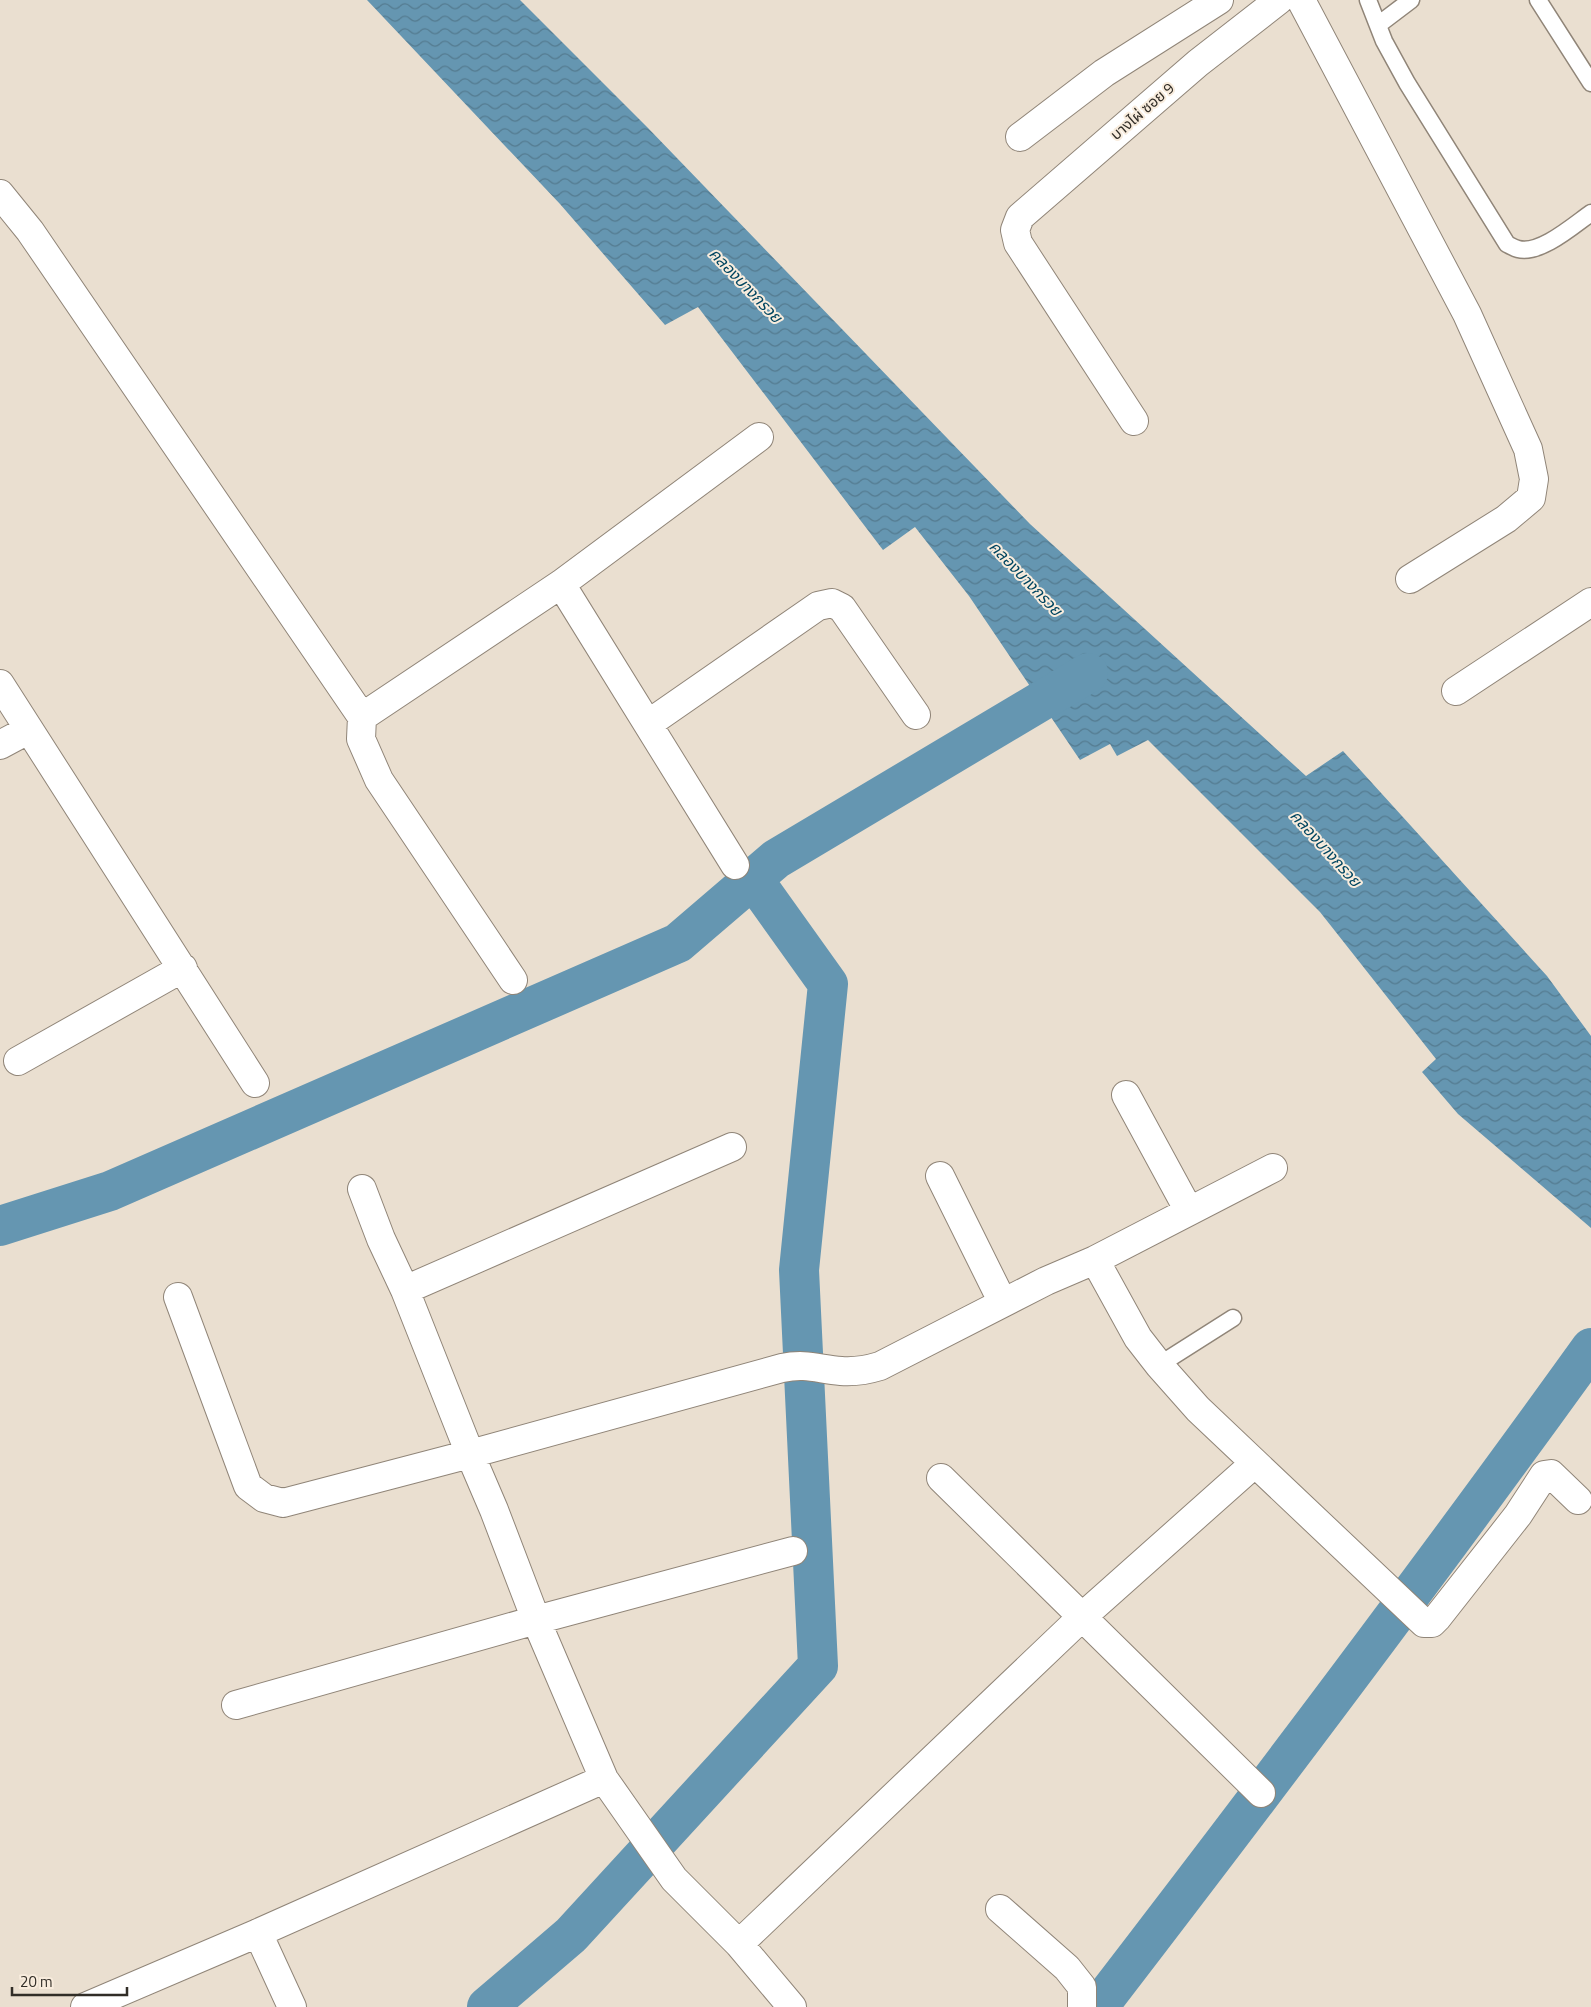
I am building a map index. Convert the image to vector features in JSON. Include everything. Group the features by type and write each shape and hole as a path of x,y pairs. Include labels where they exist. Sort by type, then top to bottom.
{"street":[{"path":"1020,137 1104,73 1219,0"},
{"name":"บางไผ่ ซอย 9","path":"1134,421 1018,243 1015,230 1020,217 1198,63 1279,0"},
{"path":"1301,0 1467,314 1528,449 1534,479 1531,498 1506,519 1410,579"},
{"path":"3,204 36,240 362,717 360,739 379,780 512,980"},
{"path":"362,717 561,584 759,437"},
{"path":"561,584 735,865"},
{"path":"1456,691 1591,602"},
{"path":"648,724 818,606 832,603 842,608 916,715"},
{"path":"0,684 255,1083"},
{"path":"0,745 28,730"},
{"path":"18,1062 183,968"},
{"path":"1126,1095 1189,1211"},
{"path":"405,1290 732,1147"},
{"path":"178,1297 248,1486 264,1498 283,1503 470,1454 782,1368 801,1365 841,1371 863,1371 880,1366 1046,1281 1096,1260 1273,1168"},
{"path":"940,1176 1003,1303"},
{"path":"362,1189 494,1510 536,1620 604,1779 674,1879 739,1944 792,2007"},
{"path":"1096,1260 1138,1338 1198,1409 1424,1623 1432,1623 1437,1618 1518,1515 1544,1475 1551,1474 1578,1500"},
{"path":"739,1944 1082,1617 1254,1463"},
{"path":"941,1478 1261,1793"},
{"path":"236,1705 536,1620 793,1551"},
{"path":"85,2007 258,1933 604,1779"},
{"path":"1000,1909 1067,1968 1082,1987 1082,2007"},
{"path":"258,1933 292,2007"}],"lane":[{"path":"1368,0 1384,42 1407,83 1507,244 1519,250 1530,249 1555,239 1591,214"},
{"path":"1378,25 1411,0"},
{"path":"1538,0 1591,83"},
{"path":"1159,1365 1233,1318"}],"water":[{"name":"คลองบางกรวย","path":"367,0 520,0 648,128 1030,524 1306,776 1343,751 1547,976 1591,1036 1591,1228 1458,1114 1422,1072 1436,1059 1320,912 1148,740 1117,756 1110,744 1080,760 969,596 915,527 883,550 698,307 665,325 560,204"}],"waterway":[{"path":"0,1226 110,1191 678,943 776,859 1088,673"},
{"path":"487,2007 571,1935 818,1666 799,1270 828,984 753,879"},
{"path":"1102,2007 1102,2002 1349,1677 1591,1348"}]}
